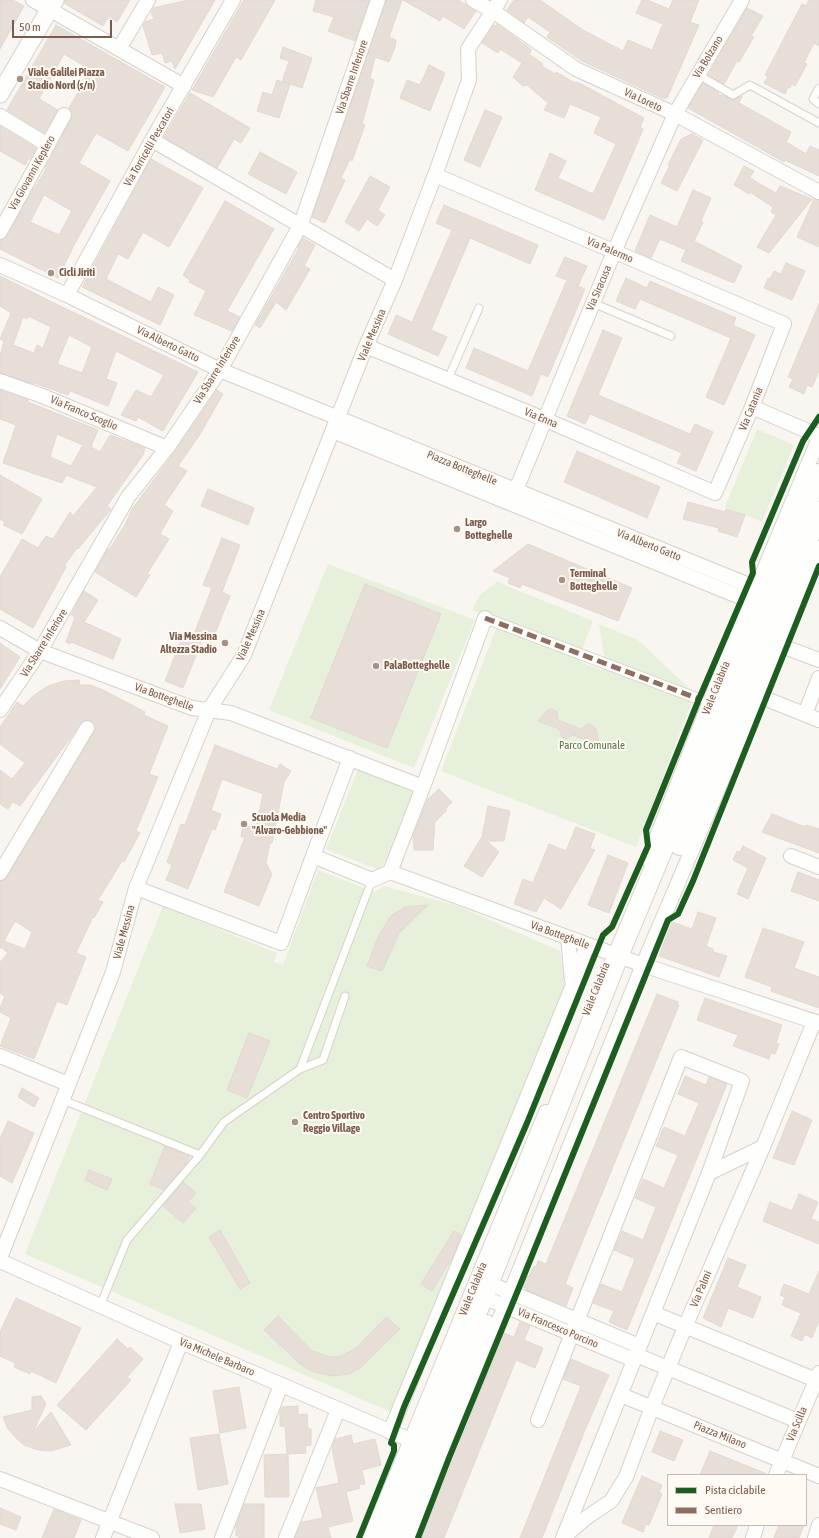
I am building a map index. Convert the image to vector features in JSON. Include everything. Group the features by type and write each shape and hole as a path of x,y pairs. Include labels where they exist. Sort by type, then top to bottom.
{"main road":[{"name":"Viale Calabria","path":"382,1538 422,1445 497,1295 625,959 738,688 765,598 819,474"},
{"name":"Viale Calabria","path":"765,598 819,512"},
{"name":"Viale Calabria","path":"399,1538 422,1445"}],"street":[{"path":"33,0 52,5 119,49 184,86"},
{"path":"119,49 148,0"},
{"name":"Via Torricelli Pescatori","path":"67,295 152,140 233,0"},
{"name":"Via Sbarre Inferiore","path":"0,710 40,651 128,498 167,448 220,370 301,224 378,0"},
{"name":"Via Loreto","path":"473,0 497,6 576,69 675,114 819,192"},
{"name":"Via Bolzano","path":"675,114 697,74 742,0"},
{"path":"0,94 52,5"},
{"name":"Viale Messina","path":"0,1259 113,972 136,888 209,710 244,655 366,346 395,280 469,80 468,49 497,6"},
{"name":"Via Siracusa","path":"544,419 592,303 675,114"},
{"name":"Via Giovanni Keplero","path":"0,232 64,115"},
{"path":"0,116 48,145"},
{"path":"152,140 301,224 395,280"},
{"name":"Via Palermo","path":"435,175 784,324"},
{"name":"Via Alberto Gatto","path":"0,265 67,295 335,425"},
{"name":"Via Catania","path":"716,493 752,407 784,324"},
{"name":"Via Enna","path":"366,346 544,419 716,493"},
{"name":"Via Franco Scoglio","path":"0,381 40,395 167,448"},
{"path":"752,407 819,437"},
{"path":"516,490 544,419"},
{"path":"335,425 765,598"},
{"name":"Piazza Botteghelle","path":"335,425 516,490"},
{"name":"Viale Calabria","path":"370,1538 422,1445 738,688 765,598 819,437"},
{"name":"Via Alberto Gatto","path":"516,490 765,598"},
{"name":"Viale Calabria","path":"738,688 779,645 819,548"},
{"path":"314,856 372,880 390,872 485,618 699,699"},
{"name":"Via Botteghelle","path":"0,628 40,651 192,708 231,713 423,787"},
{"path":"779,645 819,660"},
{"path":"805,714 819,678"},
{"path":"738,688 819,720"},
{"path":"0,873 87,728"},
{"path":"136,888 282,943 350,758"},
{"path":"790,856 819,867"},
{"name":"Via Botteghelle","path":"390,872 625,959 817,1022"},
{"path":"568,938 573,985"},
{"path":"390,1432 573,985 587,945"},
{"name":"Via Palmi","path":"563,1538 586,1518 611,1501 626,1477 652,1407 685,1327 817,1022"},
{"path":"0,1056 68,1084"},
{"name":"Via Palmi","path":"563,1538 709,1174 742,1081 681,1057 578,1320"},
{"path":"709,1174 763,1147"},
{"name":"Via Michele Barbaro","path":"0,1259 181,1342 422,1445"},
{"name":"Viale Calabria","path":"411,1538 497,1295"},
{"name":"Via Francesco Porcino","path":"497,1295 578,1320 636,1354"},
{"name":"Via Francesco Porcino","path":"497,1295 572,1334 636,1354"},
{"path":"653,1313 685,1327 817,1376"},
{"path":"538,1420 578,1320"},
{"path":"103,1538 181,1342"},
{"path":"636,1354 798,1421"},
{"name":"Via Scilla","path":"776,1474 817,1376"},
{"path":"222,1538 281,1385"},
{"name":"Piazza Milano","path":"621,1395 819,1476"},
{"path":"286,1538 338,1410"},
{"path":"0,1479 152,1538"},
{"path":"815,1538 819,1524"},
{"path":"753,1538 757,1526"}],"lane":[{"path":"697,74 733,95 750,85 819,123"},
{"path":"819,88 813,99 819,104"},
{"path":"592,303 671,336"},
{"path":"448,380 479,308"},
{"path":"300,1069 372,880"},
{"path":"100,1306 128,1240 200,1156 224,1122 300,1069 323,1060 345,996"},
{"path":"63,1100 200,1156"}],"green space":[{"path":"757,429 794,445 762,522 725,507"},
{"name":"PalaBotteghelle","path":"328,564 475,620 414,768 269,710"},
{"path":"498,581 502,584 593,621 581,651 472,610 480,595"},
{"name":"Parco Comunale","path":"498,624 577,655 581,662 601,670 609,666 693,699 636,847 441,771"},
{"path":"599,624 638,640 695,694 605,660"},
{"path":"358,769 413,791 381,871 326,849"},
{"name":"Centro Sportivo Reggio Village","path":"318,870 374,892 384,886 458,906 560,951 568,990 393,1413 25,1254 163,906 277,953 274,962 283,965"}],"building":[{"path":"0,0 13,0 24,6 0,49"},
{"path":"65,0 130,0 117,22 109,16 103,26 64,3"},
{"path":"188,0 215,0 175,69 172,61 165,63 162,53 152,55 143,26 145,22 154,19 151,13 153,8"},
{"path":"244,0 275,0 241,60 236,57 213,97 192,90"},
{"path":"316,0 369,0 355,41 328,31 334,17 313,11"},
{"path":"386,0 402,0 389,37 396,40 395,47 389,62 375,57 370,78 374,80 362,124 365,125 352,161 350,159 341,178 345,180 325,223 312,217"},
{"path":"403,0 458,0 476,11 464,29 443,16 440,21"},
{"path":"514,0 540,0 583,30 623,51 628,40 652,50 663,24 636,13 642,0 647,0 669,9 673,0 699,0 690,22 699,25 667,98 662,98 582,61 547,37 550,32 528,17 524,23 507,10"},
{"path":"809,0 819,0 819,46 814,43 804,63 807,64 795,86 792,84 790,88 788,87 785,94 764,83 768,76 765,75 802,4 806,6"},
{"path":"747,8 763,16 751,36 754,37 739,62 737,61 724,84 708,75"},
{"path":"497,24 532,50 529,54 543,64 542,66 555,74 556,72 575,83 576,82 583,85 644,118 640,127 643,129 604,220 535,190 550,153 566,161 558,178 593,194 616,144 594,133 601,117 570,104 564,118 544,110 548,103 527,85 523,86 513,77 522,63 500,49 498,53 482,43 494,25 496,26"},
{"path":"56,25 165,87 128,151 96,133 79,163 110,181 75,243 58,278 0,249 0,240 7,236 46,169 45,168 71,119 72,114 69,108 91,70 64,54 39,99 58,110 44,133 7,110","holes":["44,195 72,211 59,235 30,222"]},
{"path":"283,47 312,58 302,88 290,84 279,118 257,111 263,92 272,95 277,80 282,82 289,61 280,58"},
{"path":"429,65 445,73 430,111 400,98 407,80 420,85"},
{"path":"703,83 719,93 718,95 724,95 731,99 742,96 739,103 791,132 786,142 806,154 810,146 819,150 819,176 785,160 784,162 688,108"},
{"path":"190,93 250,128 241,143 234,139 217,168 164,137"},
{"path":"485,110 502,117 480,167 464,160"},
{"path":"0,126 36,148 25,165 0,151"},
{"path":"692,134 703,140 677,191 661,183 681,139"},
{"path":"260,152 297,172 286,194 248,174"},
{"path":"151,159 203,188 169,247 143,232 128,259 118,254 106,279 151,302 158,287 174,295 160,325 82,287"},
{"path":"744,166 754,171 750,177 776,193 780,186 812,199 769,253 757,247 776,215 771,212 773,207 750,192 749,194 734,185"},
{"path":"370,176 390,187 378,210 385,215 377,226 367,219 359,231 345,222"},
{"path":"693,190 711,198 701,221 703,222 694,241 742,266 734,283 681,261 686,250 660,239 651,258 635,251 650,215 677,227"},
{"path":"814,199 819,200 819,247 797,237"},
{"path":"225,201 274,229 227,311 240,317 232,331 194,315 206,291 189,282 190,280 183,275"},
{"path":"444,205 538,245 530,264 470,238 431,330 447,337 438,356 388,334 396,315 412,322 452,230 436,223"},
{"path":"303,238 315,245 304,266 310,269 286,310 276,302 260,328 255,325 299,248 298,247"},
{"path":"565,257 587,266 578,286 585,289 548,377 541,374 532,396 466,368 474,348 528,371 567,280 556,276"},
{"path":"786,263 805,271 792,300 764,288 768,278 770,279 774,271 781,274"},
{"path":"0,276 198,372 163,431 138,417 136,421 121,415 136,390 151,397 164,375 116,351 106,379 117,383 108,406 70,391 68,395 0,373 0,356 4,341 0,339 11,313 0,306","holes":["28,316 51,327 43,348 37,345 34,353 13,345 23,317 27,319","69,335 92,347 82,373 57,364"]},
{"path":"626,278 647,288 650,281 736,318 733,325 755,335 724,405 706,397 731,338 640,299 635,309 616,301"},
{"path":"819,304 819,371 812,387 807,385 804,394 789,387 793,379 788,377"},
{"path":"603,330 622,338 598,395 690,434 695,424 713,432 696,471 677,463 682,453 590,414 585,424 567,416"},
{"path":"0,390 28,400 28,402 98,430 91,447 100,452 110,435 145,448 143,455 107,506 111,509 78,549 77,548 64,566 66,567 33,628 0,609 0,577 22,539 38,548 46,536 53,539 70,512 73,516 97,487 66,475 62,483 3,463 16,425 0,419","holes":["57,434 83,445 71,466 50,457"]},
{"path":"217,390 223,394 199,436 178,466 187,471 164,505 173,511 160,534 169,539 147,574 150,575 136,597 95,572 108,549 109,550 126,523 132,509 174,453"},
{"path":"577,451 660,487 647,518 564,482"},
{"path":"0,475 42,499 22,534 3,525 5,522 0,519"},
{"path":"208,489 254,508 248,525 201,506"},
{"path":"688,502 725,512 726,509 745,515 737,537 718,531 719,528 683,519"},
{"path":"222,538 240,545 222,592 230,596 211,644 202,640 183,688 165,681 184,633 193,637 212,588 203,585"},
{"name":"Terminal Botteghelle","path":"528,544 632,588 618,621 522,584 520,588 508,583 510,578 493,571"},
{"name":"PalaBotteghelle","path":"365,584 441,614 387,748 311,718"},
{"path":"84,591 98,600 84,622 121,639 113,659 71,642 70,644 66,642 75,617 71,615"},
{"path":"0,643 20,657 0,689"},
{"path":"79,680 80,685 90,685 103,690 145,712 144,715 168,726 149,774 158,777 136,831 140,833 124,862 122,861 98,900 103,902 94,918 93,917 76,953 86,957 67,1005 57,1001 34,1059 0,1046 11,1018 0,1012 5,996 0,993 0,962 8,953 1,947 0,949 0,881 7,877 95,728 91,721 83,721 20,806 13,802 8,809 0,804 0,770 12,779 25,763 0,744 0,727 17,702 23,706 33,696 48,686 64,681","holes":["15,921 32,932 25,949 4,941"]},
{"path":"552,709 557,712 558,720 581,729 588,724 593,726 596,729 600,745 573,735 576,733 566,739 562,737 559,729 538,721 548,710"},
{"path":"215,745 277,769 280,764 291,771 284,782 272,843 270,843 266,863 272,874 259,906 224,892 245,837 241,837 243,825 256,828 263,794 222,779 211,810 221,814 215,830 212,829 188,889 166,880 172,865 167,862 181,824 185,825"},
{"path":"439,789 452,802 445,809 447,810 435,822 433,850 414,850 413,836 428,799"},
{"path":"488,806 510,811 504,841 487,841 499,852 482,877 464,866 482,837"},
{"path":"772,814 805,827 806,825 819,829 819,853 762,832"},
{"path":"576,827 595,834 590,848 595,850 561,909 544,898 536,912 514,904 523,879 533,883 549,844 566,851"},
{"path":"743,846 766,858 748,899 737,894 748,868 733,860 737,851 740,852"},
{"path":"608,855 628,863 609,913 588,905"},
{"path":"798,872 819,880 819,901 791,891"},
{"path":"428,905 399,933 382,971 367,966 379,935 391,916 405,907"},
{"path":"698,912 716,918 706,946 713,949 713,952 727,956 719,977 659,956 672,922 692,929"},
{"path":"763,928 804,942 794,968 819,977 819,1008 771,991 772,987 745,977"},
{"path":"657,994 678,1002 677,1004 679,1005 565,1284 573,1288 566,1306 526,1290 526,1288 523,1287 527,1276 529,1276 534,1266 536,1267 538,1261 546,1264"},
{"path":"705,998 782,1025 776,1043 779,1044 775,1054 771,1053 769,1059 733,1046 738,1035 697,1020"},
{"path":"249,1033 270,1041 247,1098 227,1090"},
{"path":"685,1076 706,1085 709,1077 727,1084 627,1330 609,1322 614,1311 593,1303 601,1284 622,1292 635,1259 614,1250 622,1231 643,1240 656,1207 635,1198 643,1179 664,1188 678,1155 656,1146 664,1127 685,1136 699,1103 678,1094"},
{"path":"22,1088 39,1098 34,1107 18,1097"},
{"path":"792,1111 812,1120 794,1165 773,1158"},
{"path":"8,1121 34,1133 12,1183 0,1176 0,1139"},
{"path":"165,1146 189,1156 186,1164 164,1190 150,1184"},
{"path":"89,1170 112,1179 107,1190 85,1180"},
{"path":"183,1182 196,1193 188,1202 196,1208 183,1223 163,1206"},
{"path":"799,1194 818,1202 811,1219 819,1222 819,1244 763,1221 770,1202 792,1211"},
{"path":"220,1230 250,1283 240,1289 209,1237"},
{"path":"454,1231 461,1235 452,1258 432,1291 421,1284"},
{"path":"728,1258 746,1265 737,1287 761,1297 753,1318 728,1308 721,1327 703,1318"},
{"path":"819,1271 819,1321 812,1338 805,1334 802,1341 791,1336 801,1313 782,1305 785,1297 780,1295 784,1284 809,1294"},
{"path":"16,1298 81,1328 56,1383 31,1371 30,1374 14,1367 15,1363 0,1356 0,1332"},
{"path":"278,1316 312,1351 330,1357 339,1357 356,1348 386,1317 400,1329 360,1368 349,1374 332,1376 314,1372 300,1364 264,1330"},
{"path":"520,1322 530,1326 524,1340 543,1348 535,1368 516,1360 444,1538 421,1538 504,1333 514,1337"},
{"path":"117,1339 128,1349 130,1347 143,1359 127,1377 131,1380 86,1430 57,1405 70,1391 73,1391 71,1390"},
{"path":"571,1359 609,1375 585,1430 542,1538 520,1538 581,1386 563,1379"},
{"path":"239,1387 246,1428 220,1433 213,1391"},
{"path":"41,1396 46,1404 33,1432 51,1412 71,1445 51,1451 38,1450 24,1445 8,1429 3,1417 32,1410 32,1397"},
{"path":"298,1406 298,1415 307,1414 308,1429 311,1429 311,1445 305,1446 306,1453 287,1454 285,1426 280,1426 280,1412 282,1407"},
{"path":"660,1431 683,1440 674,1461 652,1452"},
{"path":"219,1434 228,1484 198,1490 190,1438"},
{"path":"351,1435 353,1444 375,1439 381,1465 362,1470 365,1484 359,1485 360,1488 346,1492 353,1521 328,1527 331,1538 295,1538 302,1522 323,1518 316,1488 339,1483 332,1449 335,1439"},
{"path":"710,1451 767,1474 700,1474"},
{"path":"288,1454 289,1497 265,1497 264,1455"},
{"path":"642,1476 662,1485 659,1492 662,1494 649,1525 646,1524 643,1532 622,1523"},
{"path":"175,1504 201,1504 205,1529 180,1533"},
{"path":"244,1504 264,1504 264,1538 239,1538 239,1536 236,1536 236,1526"},
{"path":"0,1508 21,1517 16,1530 0,1524"},
{"path":"54,1509 81,1520 74,1538 42,1538"},
{"path":"714,1526 738,1526 732,1538 709,1538"},
{"path":"779,1526 804,1526 799,1538 774,1538"}],"marked path":[{"path":"485,618 699,699"}],"cycle path":[{"path":"359,1538 394,1451 394,1445 391,1443 404,1407 527,1123 603,935 612,927 648,846 646,830 699,699 753,573 752,562 803,441 819,417"},
{"path":"418,1538 449,1458 668,920 678,914 693,881 819,566"}],"place":[{"name":"Viale Galilei Piazza Stadio Nord (s/n)","path":"20,79"},
{"name":"Cicli Jiriti","path":"51,273"},
{"name":"Largo Botteghelle","path":"457,529"},
{"name":"Terminal Botteghelle","path":"562,580"},
{"name":"Via Messina Altezza Stadio","path":"225,643"},
{"name":"PalaBotteghelle","path":"376,666"},
{"name":"Scuola Media \"Alvaro-Gebbione\"","path":"244,824"},
{"name":"Centro Sportivo Reggio Village","path":"295,1122"}]}
